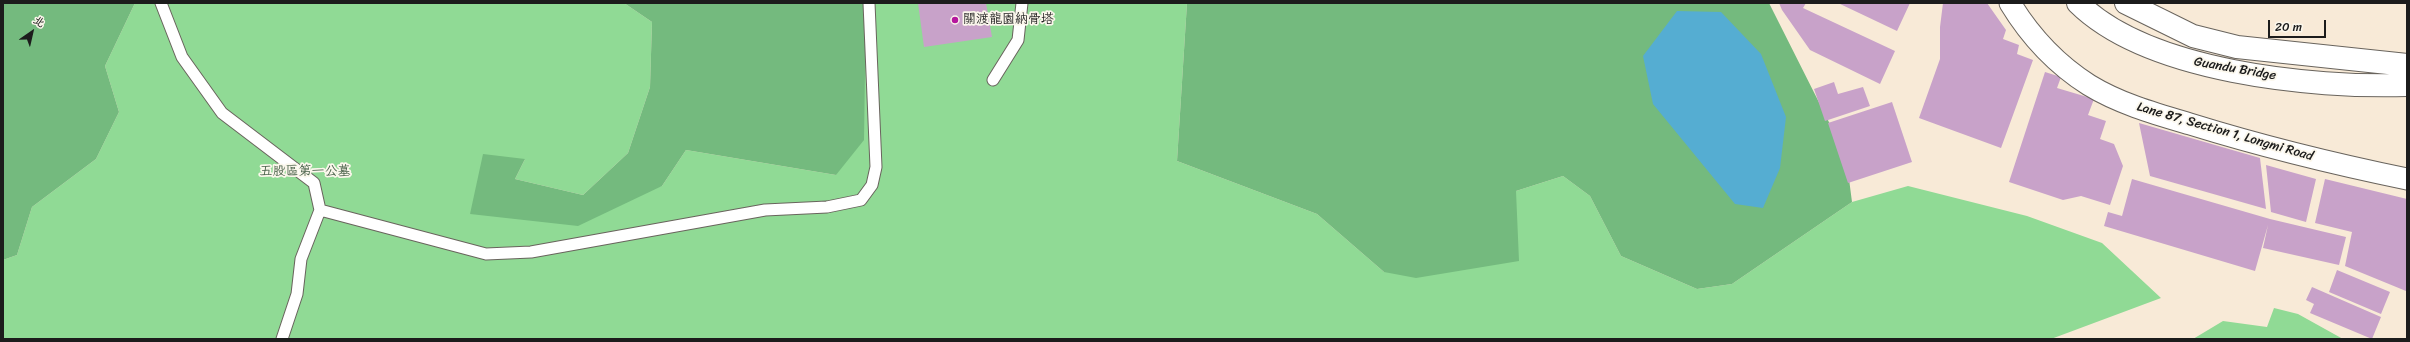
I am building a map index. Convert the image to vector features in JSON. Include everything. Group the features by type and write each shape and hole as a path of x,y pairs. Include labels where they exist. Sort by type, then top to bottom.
{"main road":[{"name":"Guandu Bridge","path":"2078,3 2124,37 2174,57 2216,68 2333,83 2404,75"},
{"path":"2126,3 2137,10 2193,36 2237,47 2404,75"}],"street":[{"name":"Lane 87, Section 1, Longmi Road","path":"2010,3 2041,47 2069,71 2112,97 2144,110 2226,135 2330,163 2407,179"}],"lane":[{"path":"161,3 182,57 222,113 314,183 320,210 301,259 297,294 282,339"},
{"path":"320,210 486,254 531,252 765,210 827,207 861,200 872,185 876,167 869,3"},
{"path":"993,80 1018,40 1022,3"}],"green space":[{"path":"3,3 135,3 105,66 119,112 96,159 32,207 17,255 3,260"},
{"name":"五股區第一公墓","path":"135,3 624,3 652,22 650,87 628,153 583,195 515,179 525,159 470,214 662,186 686,150 836,175 866,3 1187,3 1177,161 1317,214 1384,272 1516,191 1563,176 1590,196 1621,256 1697,289 1732,284 1852,202 1908,186 2027,216 2102,243 2161,298 2051,339 3,339 3,260 17,255 32,207 96,159 119,112 105,66"},
{"path":"624,3 866,3 864,140 836,175 686,150 662,186 578,226 470,214 483,154 525,159 515,179 583,195 628,153 650,87 652,22"},
{"path":"1187,3 1769,3 1846,156 1852,202 1732,284 1697,289 1621,256 1590,196 1563,176 1516,191 1519,261 1416,278 1384,272 1317,214 1177,161"},
{"path":"2274,308 2298,314 2343,339 2193,339 2223,321 2267,327"}],"water":[{"path":"1677,11 1721,12 1761,54 1786,117 1780,168 1763,208 1735,204 1653,104 1643,56"}],"building":[{"name":"關渡龍園納骨塔","path":"918,3 986,3 992,37 924,47"},
{"path":"1779,3 1806,3 1803,8 1895,51 1880,84 1810,50 1782,10"},
{"path":"1838,3 1910,3 1897,31"},
{"path":"1943,3 1987,3 2006,30 2003,39 2019,45 2017,54 2033,60 2001,148 1919,118 1940,59 1940,27"},
{"path":"2045,72 2061,77 2057,88 2094,99 2088,115 2106,121 2100,139 2114,144 2123,166 2110,205 2081,196 2063,200 2009,182"},
{"path":"1834,82 1838,94 1863,87 1870,106 1825,121 1814,89"},
{"path":"1892,102 1912,162 1848,183 1828,123"},
{"path":"2139,123 2260,158 2266,209 2150,176"},
{"path":"2266,165 2316,179 2306,222 2271,212"},
{"path":"2132,179 2270,219 2346,237 2339,265 2263,248 2268,225 2255,271 2104,226 2108,212 2122,216"},
{"path":"2325,179 2407,199 2406,291 2345,266 2352,232 2315,223"},
{"path":"2337,270 2390,292 2381,314 2329,292"},
{"path":"2312,287 2381,317 2372,339 2310,313 2314,304 2306,300"}],"place":[{"name":"關渡龍園納骨塔","path":"955,20"}]}
